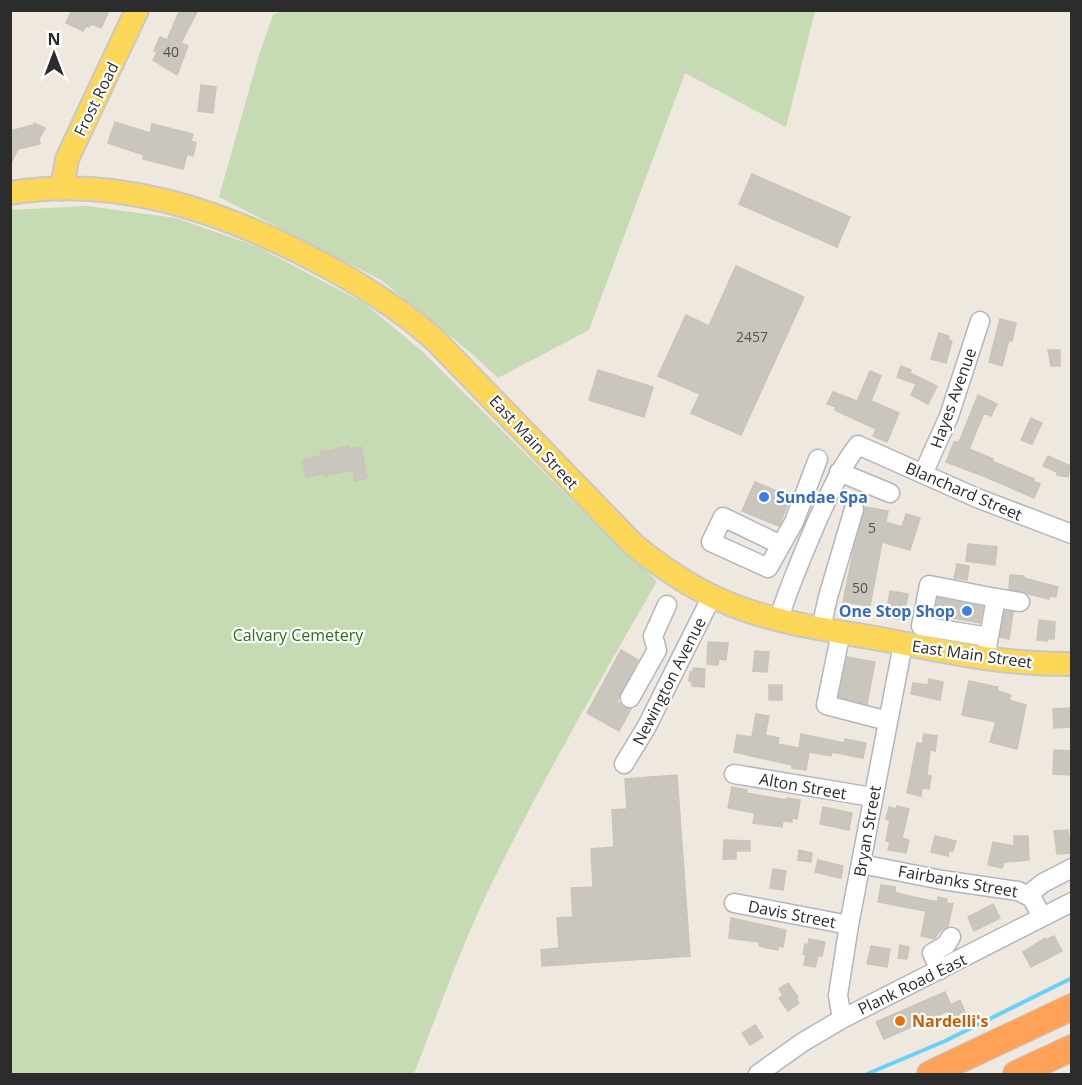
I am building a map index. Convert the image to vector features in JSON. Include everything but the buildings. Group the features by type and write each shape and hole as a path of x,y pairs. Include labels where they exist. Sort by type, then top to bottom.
{"highway":[{"path":"930,1074 1071,1007"},
{"path":"1016,1074 1071,1048"}],"main road":[{"name":"Frost Road","path":"62,189 67,159 137,10"},
{"name":"East Main Street","path":"10,193 62,189 136,195 204,211 277,241 367,290 414,322 446,351 634,544 670,572 712,596 735,606 779,619 903,644 945,641 978,646 1022,662 1071,664"}],"street":[{"name":"Hayes Avenue","path":"923,474 952,407 980,321"},
{"name":"Blanchard Street","path":"839,472 858,445 999,507 1071,534"},
{"path":"781,545 794,522 818,459"},
{"path":"779,619 794,576 839,472 890,493"},
{"path":"854,509 828,597 831,630 825,705 888,721"},
{"path":"945,641 921,626 929,585 1020,602"},
{"name":"Newington Avenue","path":"624,764 648,726 712,596"},
{"path":"978,646 996,598"},
{"path":"630,698 657,650 653,636 667,605"},
{"name":"Bryan Street","path":"842,1019 838,995 849,925 903,644"},
{"path":"657,650 683,656"},
{"name":"Alton Street","path":"734,774 872,797"},
{"name":"Fairbanks Street","path":"861,864 942,880 1018,891 1032,898 1042,917"},
{"path":"1028,895 1043,883 1071,868"},
{"name":"Plank Road East","path":"758,1074 803,1042 842,1019 1071,902"},
{"name":"Davis Street","path":"734,903 849,925"},
{"path":"940,970 930,948 946,945 951,937"}],"green space":[{"path":"281,11 815,11 786,127 685,73 589,330 498,378 471,353 381,280 219,197 258,58 273,15"},
{"name":"Calvary Cemetery","path":"87,206 176,218 258,247 364,303 423,352 594,522 657,581 549,772 508,850 478,912 414,1074 11,1074 11,210"}],"waterway":[{"path":"867,1074 945,1041 1072,978"}],"place":[{"name":"Sundae Spa","path":"764,497"},
{"name":"One Stop Shop","path":"967,611"},
{"name":"Nardelli's","path":"900,1021"}]}
